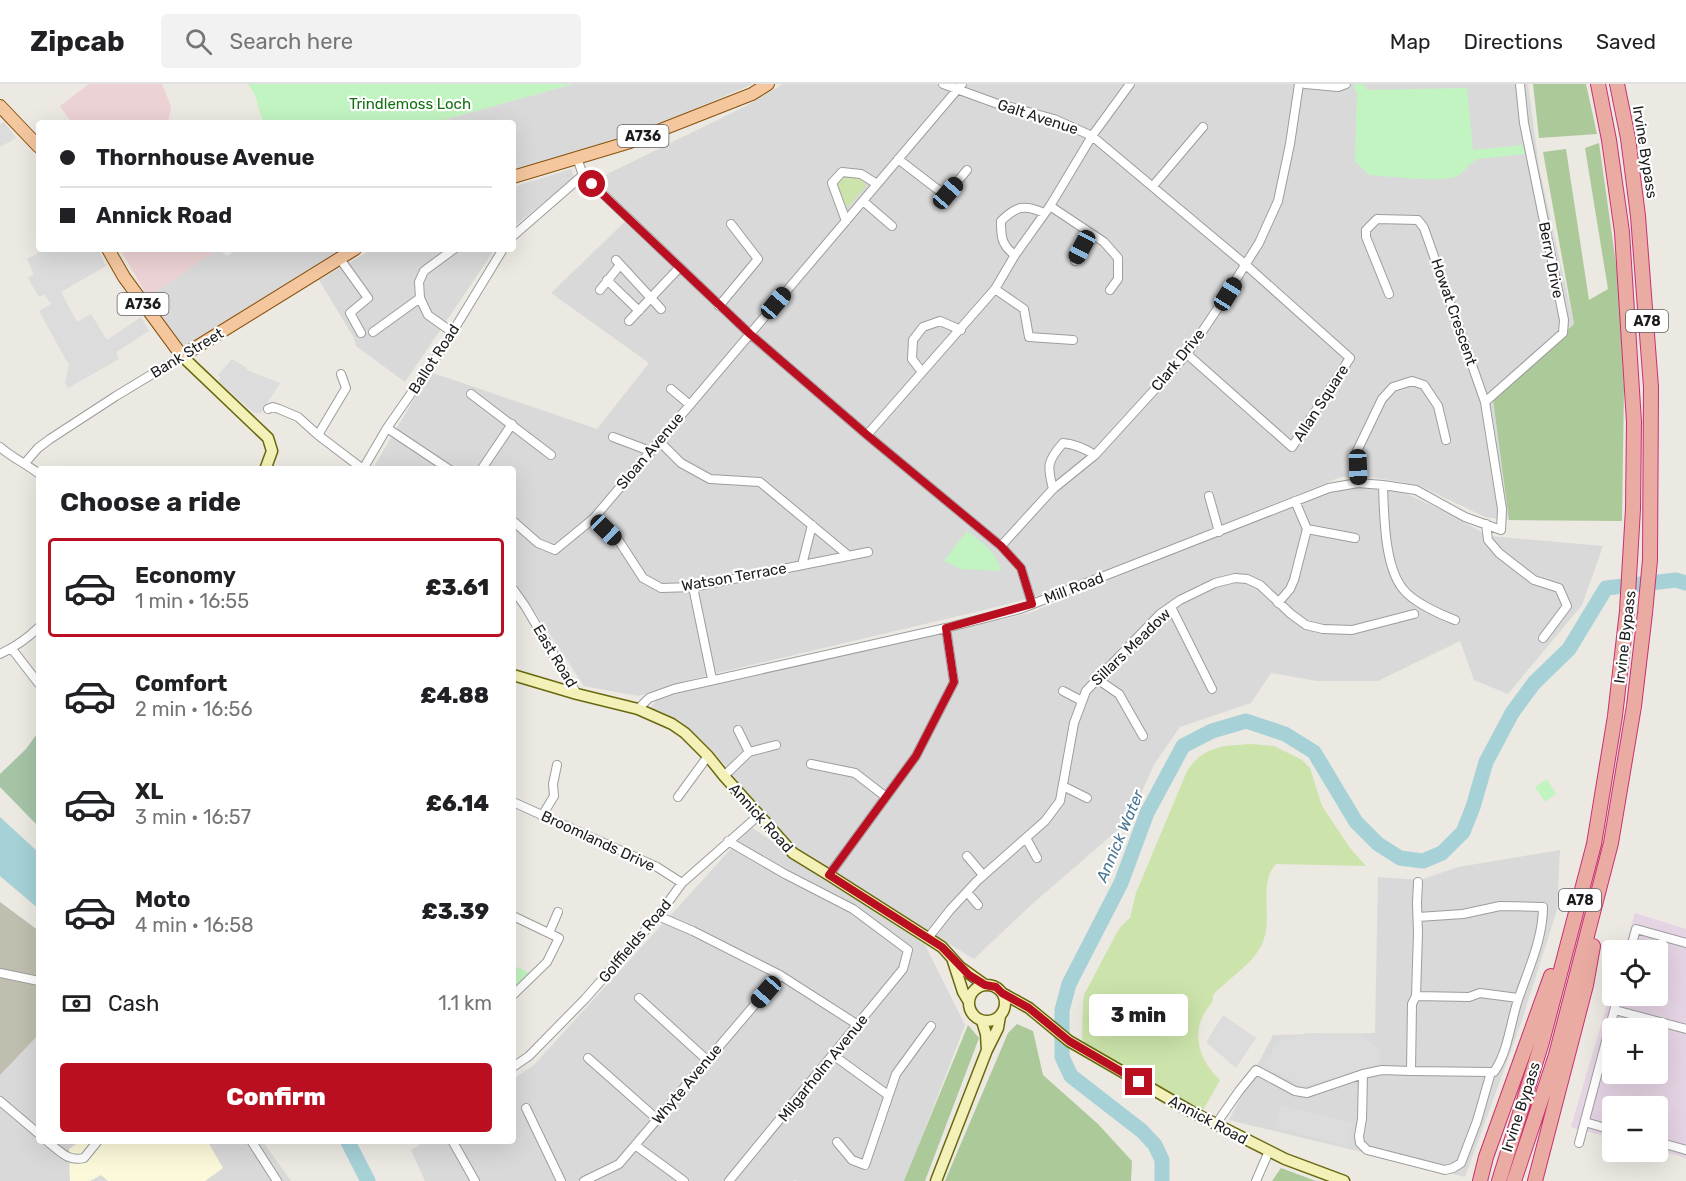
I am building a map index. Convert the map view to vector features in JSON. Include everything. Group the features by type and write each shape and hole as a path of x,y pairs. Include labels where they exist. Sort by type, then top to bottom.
{"highway":[{"name":"Irvine Bypass","path":"1499,1181 1542,1042 1594,844 1615,716 1627,611 1634,509 1634,422 1622,232 1609,140 1598,84"},
{"name":"Irvine Bypass","path":"1514,1181 1556,1055 1611,843 1634,706 1650,560 1651,387 1644,285 1628,138 1617,84"},
{"name":"A78","path":"1535,1181 1586,985 1611,843"},
{"name":"A78","path":"1480,1181 1486,1157 1538,1016 1594,844"}],"main road":[{"name":"A736","path":"516,176 630,142 752,94 768,84"},
{"path":"0,106 36,144"},
{"name":"A736","path":"110,252 124,278 182,356"},
{"name":"Bank Street","path":"182,356 346,253"},
{"path":"182,356 268,438 272,451 267,466"},
{"name":"Annick Road","path":"516,676 638,709 672,724 685,733 708,756 758,816 793,853 942,947 969,975 985,985"},
{"path":"952,958 972,1014 982,1020 993,1020 1011,1010 1029,1008"},
{"path":"936,1181 987,1050 998,1028 1005,1000 996,987 985,985 972,992 969,1002"},
{"name":"Annick Road","path":"1002,993 1029,1008 1069,1041 1172,1101 1269,1151 1344,1181"},
{"path":"982,1020 987,1050"}],"street":[{"name":"Galt Avenue","path":"943,84 959,87 995,103 1054,119 1092,136 1246,264"},
{"path":"867,435 995,289 1092,136 1130,84"},
{"name":"Clark Drive","path":"1001,546 1053,489 1095,455 1187,354 1218,308 1259,243 1278,201 1299,84"},
{"path":"1305,84 1338,87 1346,84"},
{"name":"Berry Drive","path":"1485,402 1563,333 1564,320 1524,123 1520,84"},
{"name":"Sloan Avenue","path":"516,524 538,543 555,550 594,518 959,87"},
{"path":"1154,186 1203,127"},
{"path":"577,158 583,175 719,306 867,435 1001,546 1021,568 1032,604"},
{"path":"898,159 937,189 948,193 967,170"},
{"path":"846,221 832,183 842,172 861,174 877,184"},
{"path":"516,233 583,175"},
{"path":"863,201 892,226"},
{"path":"1015,255 1006,249 1001,235 1001,220 1011,210 1027,207 1047,209 1104,242 1118,258 1118,279 1110,290"},
{"name":"Howat Crescent","path":"1389,294 1366,237 1366,230 1377,219 1418,220 1424,228 1485,402 1502,509 1501,530"},
{"path":"719,306 758,259 731,224"},
{"path":"1075,261 1090,233"},
{"path":"449,252 424,271 419,282 420,298 428,315 452,332"},
{"name":"Ballot Road","path":"361,466 452,332 501,252"},
{"path":"346,253 368,298 350,313 361,333"},
{"path":"600,290 618,263 661,309"},
{"name":"Allan Square","path":"1187,354 1292,447 1350,358 1246,264"},
{"path":"628,321 679,268"},
{"path":"608,280 639,310"},
{"path":"995,289 1024,309 1029,337 1073,340"},
{"path":"373,332 420,298"},
{"path":"922,372 912,359 914,340 922,327 940,321 961,330"},
{"name":"Bank Street","path":"25,463 38,447 182,356"},
{"path":"318,435 346,388 341,374"},
{"path":"1358,483 1357,452 1382,399 1393,387 1412,381 1424,385 1438,406 1446,440"},
{"path":"671,389 690,405"},
{"path":"471,394 551,454"},
{"path":"268,409 273,407 298,417 357,466"},
{"path":"484,466 512,424"},
{"path":"387,428 444,466"},
{"path":"613,437 650,451"},
{"path":"659,441 681,463 710,479 760,482 849,556"},
{"path":"1053,489 1049,474 1050,457 1063,443 1073,444 1095,455"},
{"path":"0,447 36,472"},
{"name":"Mill Road","path":"638,709 645,701 660,693 712,679 946,628 1032,604 1329,488 1358,483 1416,490 1465,517 1501,530"},
{"path":"1383,485 1384,518 1391,568 1403,590 1428,609 1455,620"},
{"path":"1209,496 1219,532"},
{"path":"1278,603 1290,589 1294,580 1306,529 1295,501"},
{"name":"Watson Terrace","path":"594,518 618,542 643,578 661,588 693,587 868,552"},
{"path":"1486,524 1488,540 1499,553 1534,580 1559,588 1567,606 1543,638"},
{"path":"802,565 812,525"},
{"path":"1306,529 1355,538"},
{"name":"Sillars Meadow","path":"928,938 983,875 1045,821 1060,801 1074,723 1086,692 1160,614 1180,600 1215,583 1235,578 1247,579 1260,585 1306,625 1323,629 1352,630 1414,614"},
{"path":"693,587 712,679"},
{"name":"East Road","path":"516,593 577,694"},
{"path":"1171,607 1212,689"},
{"path":"829,875 916,756 954,682 946,628"},
{"path":"0,654 12,649 36,630"},
{"path":"12,649 36,680"},
{"path":"1097,679 1119,694 1143,736"},
{"name":"Sillars Meadow","path":"1063,691 1082,701"},
{"path":"738,730 749,752"},
{"path":"724,776 749,752 776,746"},
{"path":"678,797 708,756"},
{"path":"811,764 855,773 886,797"},
{"path":"542,816 554,796 553,784 557,765"},
{"path":"1063,786 1087,798"},
{"name":"Broomlands Drive","path":"516,803 657,867 682,883"},
{"name":"Golffields Road","path":"516,1065 530,1056 577,1008 658,916 682,883 758,816"},
{"path":"1026,838 1037,858"},
{"name":"Annick Road","path":"728,842 853,909 908,950"},
{"path":"967,856 983,875"},
{"path":"1411,1071 1412,1004 1416,996 1418,882"},
{"path":"967,892 978,905"},
{"path":"1216,1124 1256,1070 1295,1091 1307,1093 1382,1070 1494,1072 1502,1061 1518,998 1533,961 1543,907 1500,906 1462,914 1418,917"},
{"path":"549,933 558,912"},
{"path":"658,916 780,975 858,1025"},
{"path":"516,917 559,938 547,962 516,992"},
{"path":"1633,940 1636,929 1686,943"},
{"name":"Milgarholm Avenue","path":"729,1181 903,969 908,950"},
{"path":"0,973 36,980"},
{"name":"Whyte Avenue","path":"584,1181 619,1164 780,975"},
{"path":"1416,996 1469,997 1480,993 1518,998"},
{"path":"639,998 708,1060"},
{"path":"1579,1143 1616,1006"},
{"path":"1615,1010 1686,1029"},
{"path":"837,1142 852,1160 865,1165 896,1074 930,1026"},
{"path":"833,1055 888,1095"},
{"path":"588,1058 657,1119"},
{"path":"1363,1074 1360,1143 1367,1150 1445,1170 1461,1163 1477,1121 1491,1072"},
{"path":"0,1101 36,1131"},
{"path":"526,1108 561,1181"},
{"path":"1585,1122 1602,1127"},
{"path":"51,1144 71,1159 78,1160 84,1158 95,1144"},
{"path":"253,1144 277,1181"},
{"path":"454,1144 475,1181"},
{"path":"635,1145 684,1181"},
{"path":"1668,1145 1686,1150"},
{"path":"1256,1181 1269,1151"}],"shaded area":[{"path":"89,84 162,84 171,107 169,120 70,120 60,106"},
{"path":"573,84 753,84 683,114 604,143 516,171 516,120 443,120"},
{"path":"783,84 1528,84 1539,167 1574,324 1493,400 1509,520 1485,517 1418,485 1377,478 1341,477 1057,591 692,679 638,696 584,686 516,584 516,466 374,466 430,372 597,429 649,363 551,293 632,215 595,180 746,106"},
{"path":"4,122 16,138 0,147 0,124"},
{"path":"571,169 574,178 516,225 516,186"},
{"path":"40,252 99,252 106,266 61,292 77,322 91,314 107,340 141,317 149,331 116,352 119,359 68,388 65,383 69,365 39,311 51,304 44,294 39,297 28,278 34,274 27,259"},
{"path":"122,252 214,252 148,297"},
{"path":"214,252 222,252 227,256 233,252 341,252 185,350 148,297"},
{"path":"368,252 493,252 405,382 356,346 354,338 319,280"},
{"path":"232,359 247,368 246,370 280,383 261,413 254,413 218,381 221,377 218,375"},
{"path":"1353,486 1393,488 1442,510 1489,536 1603,546 1582,605 1508,694 1474,680 1460,641 1378,681 1317,681 1271,673 1251,703 1180,727 1155,763 1128,821 1030,906 974,959 786,841 714,752 679,720 650,708 662,694 1030,613 1301,500"},
{"path":"751,827 925,945 965,1025 905,1181 425,1181 411,1150 421,1144 516,1144 516,1077 533,1066"},
{"path":"1560,850 1557,910 1520,1026 1465,1177 1229,1120 1273,1035 1375,1033 1378,877 1420,880 1458,867"},
{"path":"0,902 36,929 36,1037 0,1075"},
{"path":"1635,913 1686,929 1686,1158 1668,1153 1668,1096 1602,1096 1602,1135 1571,1127 1602,1022 1602,1084 1668,1084 1668,1018 1603,1018 1607,1006 1668,1006 1668,940 1627,940"},
{"path":"0,918 36,953 36,1144 264,1144 291,1181 0,1181"},
{"path":"1223,1015 1256,1038 1236,1068 1206,1042"},
{"path":"1307,1033 1357,1034 1380,1049 1380,1064 1305,1086 1263,1066 1278,1042"},
{"path":"1280,1105 1354,1123 1347,1146 1275,1127"},
{"path":"76,1144 209,1144 223,1168 205,1181 108,1181 101,1175 90,1181 70,1181 69,1149"}],"green space":[{"name":"Trindlemoss Loch","path":"248,84 573,84 443,120 262,120 255,95"},
{"path":"1363,84 1367,90 1467,88 1473,150 1523,145 1525,154 1477,159 1464,171 1448,179 1369,175 1355,161 1357,92 1353,86"},
{"path":"1533,84 1586,84 1597,134 1539,138"},
{"path":"1599,143 1618,278 1624,388 1622,521 1509,520 1493,400 1574,324 1543,152 1566,149 1589,300 1608,289 1585,148"},
{"path":"847,176 860,179 867,185 848,207 842,201 837,184"},
{"path":"967,531 992,553 1001,571 961,569 944,561"},
{"path":"36,735 36,824 0,787 0,774 26,749"},
{"path":"1250,744 1274,746 1302,760 1310,768 1322,806 1350,848 1366,866 1276,864 1271,871 1268,880 1263,942 1250,961 1215,993 1199,1027 1201,1052 1209,1067 1220,1080 1202,1112 1131,1072 1084,1042 1082,1038 1084,995 1115,936 1130,918 1136,893 1187,771 1200,757 1214,749"},
{"path":"1547,779 1556,794 1545,802 1535,787"},
{"path":"516,966 530,973 516,987"},
{"path":"1017,1024 1033,1031 1043,1075 1098,1124 1132,1161 1131,1181 945,1181 1008,1033"},
{"path":"968,1025 979,1038 925,1181 904,1181"},
{"path":"1281,1168 1316,1181 1272,1181"}],"water":[{"path":"0,817 36,850 36,906 0,876"}],"waterway":[{"name":"Annick Water","path":"1162,1181 1162,1160 1155,1145 1142,1131 1071,1076 1062,1057 1062,1010 1069,984 1121,883 1147,813 1183,746 1212,731 1246,721 1285,734 1314,752 1356,822 1378,844 1400,858 1423,861 1442,853 1463,832 1486,762 1512,713 1534,683 1569,649 1606,588 1676,580 1686,583"},
{"path":"349,1144 368,1181"}],"route":[{"path":"592,184 750,334 1001,546 1021,568 1032,604 946,628 954,682 916,756 829,875 942,947 969,975 985,985 996,987 1002,993 1029,1008 1069,1041 1139,1082"}]}
